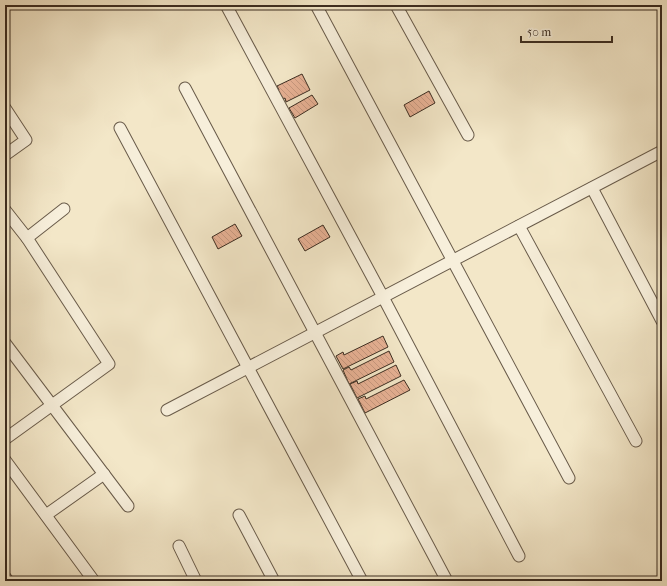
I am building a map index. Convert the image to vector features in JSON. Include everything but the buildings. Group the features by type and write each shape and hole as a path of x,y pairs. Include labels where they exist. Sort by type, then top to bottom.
{"street":[{"path":"226,5 520,556"},
{"path":"316,5 569,478"},
{"path":"396,5 468,135"},
{"path":"185,88 447,581"},
{"path":"5,108 26,140 5,155"},
{"path":"120,128 362,581"},
{"path":"167,410 662,153"},
{"path":"592,188 662,321"},
{"path":"27,238 64,209"},
{"path":"5,210 27,238 109,364 5,439"},
{"path":"519,226 636,441"},
{"path":"5,343 128,506"},
{"path":"5,460 94,581"},
{"path":"46,515 104,474"},
{"path":"239,515 274,581"},
{"path":"179,546 196,581"},
{"path":"5,577 8,581"}]}
